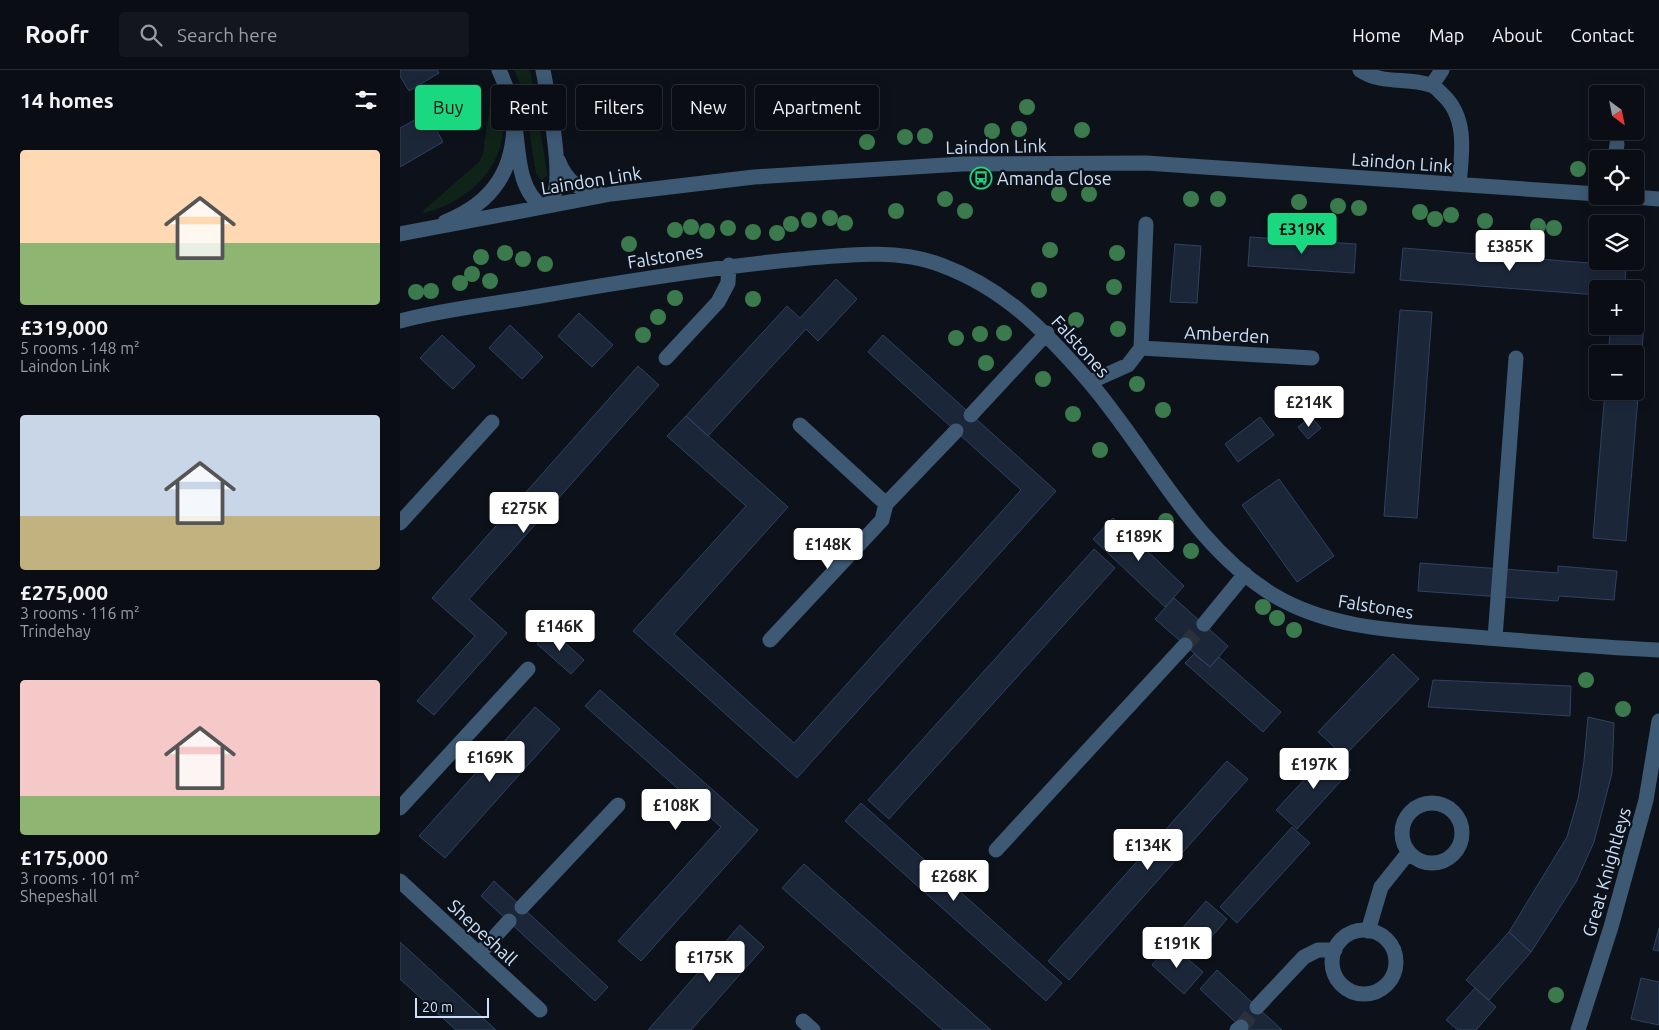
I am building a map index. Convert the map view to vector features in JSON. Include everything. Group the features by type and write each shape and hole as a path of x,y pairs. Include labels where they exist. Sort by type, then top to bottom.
{"street":[{"path":"499,70 506,85"},
{"path":"516,130 520,164 525,183 536,202 543,207 552,200 556,190 556,151 543,70"},
{"path":"1360,70 1371,78 1432,85 1449,100 1459,120 1462,144 1459,184"},
{"path":"1432,85 1442,70"},
{"path":"425,230 452,219 477,203 505,174 515,139 515,130"},
{"path":"556,151 563,172 573,184 588,191 611,194"},
{"name":"Laindon Link","path":"400,234 611,194 754,177 962,164 1146,163 1589,193"},
{"path":"1644,198 1659,199"},
{"path":"1090,382 1128,365 1141,348 1146,224"},
{"name":"Falstones","path":"400,321 729,265 863,253 887,254 938,263 975,280 1009,300 1047,334 1090,382 1209,542 1245,574 1275,596 1312,613 1373,628 1659,650"},
{"path":"666,358 718,302 728,283 729,265"},
{"path":"971,415 1047,334"},
{"name":"Amberden","path":"1141,348 1312,358"},
{"path":"1495,638 1516,358"},
{"path":"402,517 492,422"},
{"path":"800,425 886,504"},
{"path":"770,640 882,520 886,504 956,431"},
{"path":"1204,624 1245,574"},
{"path":"996,850 1185,645"},
{"path":"400,808 528,669"},
{"name":"Great Knightleys","path":"1578,1030 1611,927 1646,800 1659,721"},
{"path":"1430,803 1449,808 1456,814 1461,823 1463,833 1461,844 1447,859 1437,863 1427,862 1417,859 1409,852 1402,835 1407,816 1413,810 1430,803"},
{"path":"522,907 618,805"},
{"path":"1368,931 1381,887 1409,852"},
{"name":"Shepeshall","path":"400,881 540,1010"},
{"path":"479,954 509,921"},
{"path":"1368,931 1386,939 1396,956 1396,967 1392,978 1376,992 1354,993 1345,988 1337,979 1333,969 1335,950 1348,935 1368,931"},
{"path":"1257,1007 1304,957 1318,950 1335,950"}],"green space":[{"path":"514,70 530,70 532,85 521,85"},
{"path":"491,97 491,130 503,131 499,150 491,167 479,183 463,196 445,206 424,213 423,211 479,162 483,154"},
{"path":"529,130 540,130 547,176 541,180 536,174"}],"building":[{"path":"400,70 437,70 439,73 419,85 415,85 415,87 409,91 400,76"},
{"path":"415,120 415,130 436,130 443,142 400,167 400,128"},
{"path":"1250,237 1356,244 1354,273 1248,266"},
{"path":"1175,244 1201,246 1197,303 1170,302"},
{"path":"1403,248 1589,263 1589,270 1626,270 1625,280 1589,280 1589,294 1400,280"},
{"path":"836,279 857,299 818,341 806,329 708,436 686,416 787,306 800,318"},
{"path":"1400,310 1432,312 1417,518 1384,516"},
{"path":"579,313 613,345 592,367 558,336"},
{"path":"510,325 543,357 522,379 489,348"},
{"path":"442,335 475,366 453,389 420,358"},
{"path":"883,335 1056,491 797,778 633,631 746,506 667,436 686,416 788,507 674,634 794,743 1021,490 868,352"},
{"path":"1610,335 1643,335 1642,345 1609,345"},
{"path":"638,366 659,385 469,599 507,633 434,715 417,701 475,636 432,598"},
{"path":"1604,400 1638,400 1626,541 1593,538"},
{"path":"1260,417 1274,435 1238,462 1225,444"},
{"path":"1311,417 1321,428 1308,439 1298,427"},
{"path":"1279,479 1334,556 1297,582 1242,505"},
{"path":"1113,518 1184,586 1165,607 1093,539"},
{"path":"1094,549 1115,568 889,819 868,800"},
{"path":"1420,563 1558,573 1558,566 1617,571 1614,600 1559,596 1558,601 1418,591"},
{"path":"1174,598 1228,646 1210,667 1155,619"},
{"path":"550,629 584,660 571,674 537,644"},
{"path":"1194,654 1210,667 1219,657 1281,712 1263,732 1185,663"},
{"path":"1393,654 1419,679 1344,756 1318,732"},
{"path":"1433,680 1571,686 1570,716 1428,707"},
{"path":"600,690 758,830 641,961 618,941 721,827 585,706"},
{"path":"535,707 560,729 445,858 419,836"},
{"path":"1588,717 1614,723 1612,773 1594,842 1576,882 1531,952 1509,932 1567,837 1578,799"},
{"path":"1331,751 1351,770 1297,829 1276,810"},
{"path":"1227,761 1248,779 1069,980 1048,961"},
{"path":"861,803 1062,983 1046,1001 845,821"},
{"path":"1292,827 1310,843 1237,923 1220,907"},
{"path":"804,864 991,1030 943,1030 782,888"},
{"path":"494,881 608,987 595,1001 481,896"},
{"path":"1206,901 1227,919 1194,957 1173,939"},
{"path":"740,925 764,947 691,1030 648,1030"},
{"path":"1659,928 1659,951 1653,950"},
{"path":"1509,932 1531,952 1489,1000 1466,980"},
{"path":"400,942 496,1030 456,1030 400,979"},
{"path":"1170,944 1203,972 1184,994 1152,965"},
{"path":"1217,970 1282,1030 1244,1030 1200,989"},
{"path":"1641,978 1659,982 1659,1025 1631,1019"},
{"path":"1475,988 1496,1007 1476,1030 1458,1030 1446,1020"}],"tunnel":[{"path":"1185,645 1204,624"},
{"path":"1241,1027 1257,1007"}],"place":[{"name":"Amanda Close","path":"981,178"}]}
